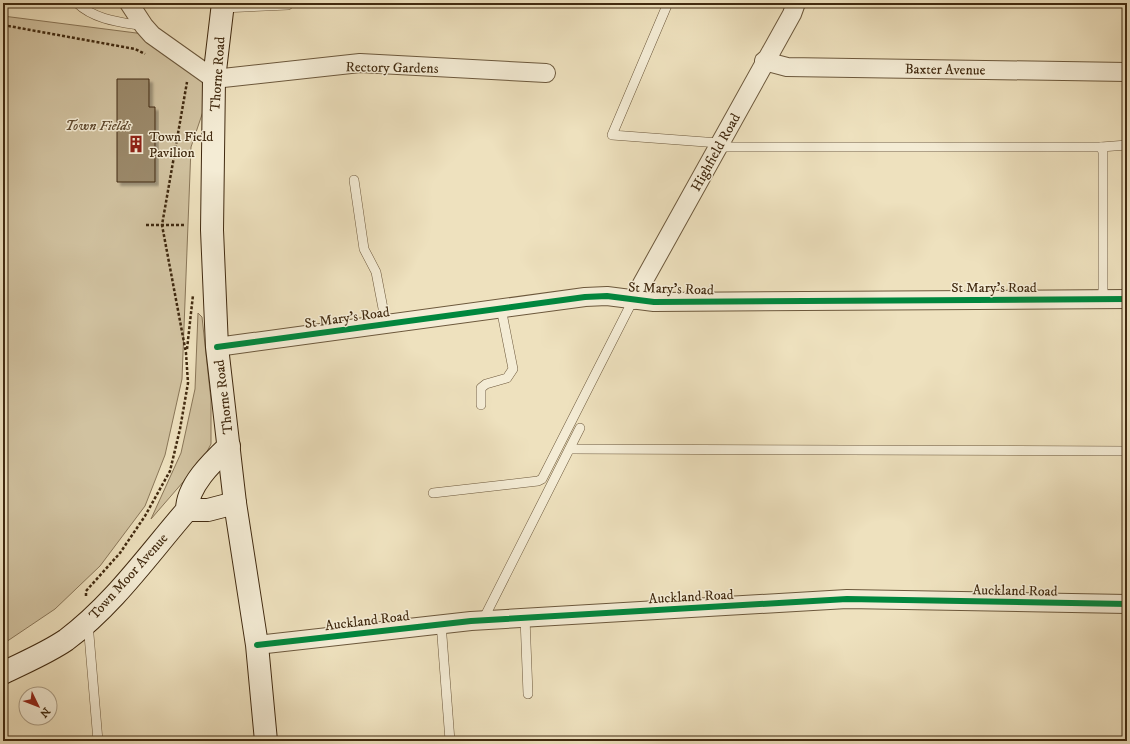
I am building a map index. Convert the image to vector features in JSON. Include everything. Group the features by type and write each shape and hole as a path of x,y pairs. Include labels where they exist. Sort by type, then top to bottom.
{"street":[{"path":"129,3 144,26 152,35 214,79"},
{"name":"Highfield Road","path":"634,300 796,3"},
{"name":"Thorne Road","path":"223,6 214,79 212,230 217,347 235,503 257,645 266,741"},
{"name":"Baxter Avenue","path":"764,61 787,67 1127,72"},
{"name":"Rectory Gardens","path":"214,79 360,63 546,73"},
{"name":"St Mary's Road","path":"217,347 585,297 607,296 662,302 1127,299"},
{"name":"Town Moor Avenue","path":"3,673 64,641 88,622 127,582 187,510 187,500 190,493 229,446"},
{"path":"187,510 201,512 235,503"},
{"name":"Auckland Road","path":"257,645 441,623 847,599 1127,604"}],"lane":[{"path":"77,3 87,12 101,17 144,26"},
{"path":"668,3 612,135 718,145 1101,147 1127,145"},
{"path":"223,6 288,5"},
{"path":"1101,147 1103,152 1103,299"},
{"path":"354,180 364,249 376,272 386,324"},
{"path":"433,493 538,481 542,479 634,300"},
{"path":"481,405 481,388 486,384 507,378 513,369 501,308"},
{"path":"483,620 580,428"},
{"path":"570,449 1127,451"},
{"path":"525,618 528,694"},
{"path":"88,622 98,741"},
{"path":"441,623 450,741"}],"path":[{"path":"3,25 135,49 148,56"},
{"path":"88,622 86,591 120,554 145,516 170,471 188,383 186,354 162,225 188,74 214,79"},
{"path":"146,225 184,225"}],"green space":[{"name":"Town Fields","path":"3,16 152,35 214,79 191,147 182,379 165,455 145,506 100,566 55,609 3,644"},
{"path":"198,313 202,317 211,400 211,444 203,459 151,519 181,453 195,389"}],"building":[{"name":"Town Field Pavilion","path":"117,79 149,79 149,107 155,107 155,182 117,182"}],"cycle path":[{"path":"217,347 585,297 607,296 654,302 1127,299"},
{"path":"257,645 471,621 847,599 1127,604"}],"place":[{"name":"Town Field Pavilion","path":"136,144"}]}
